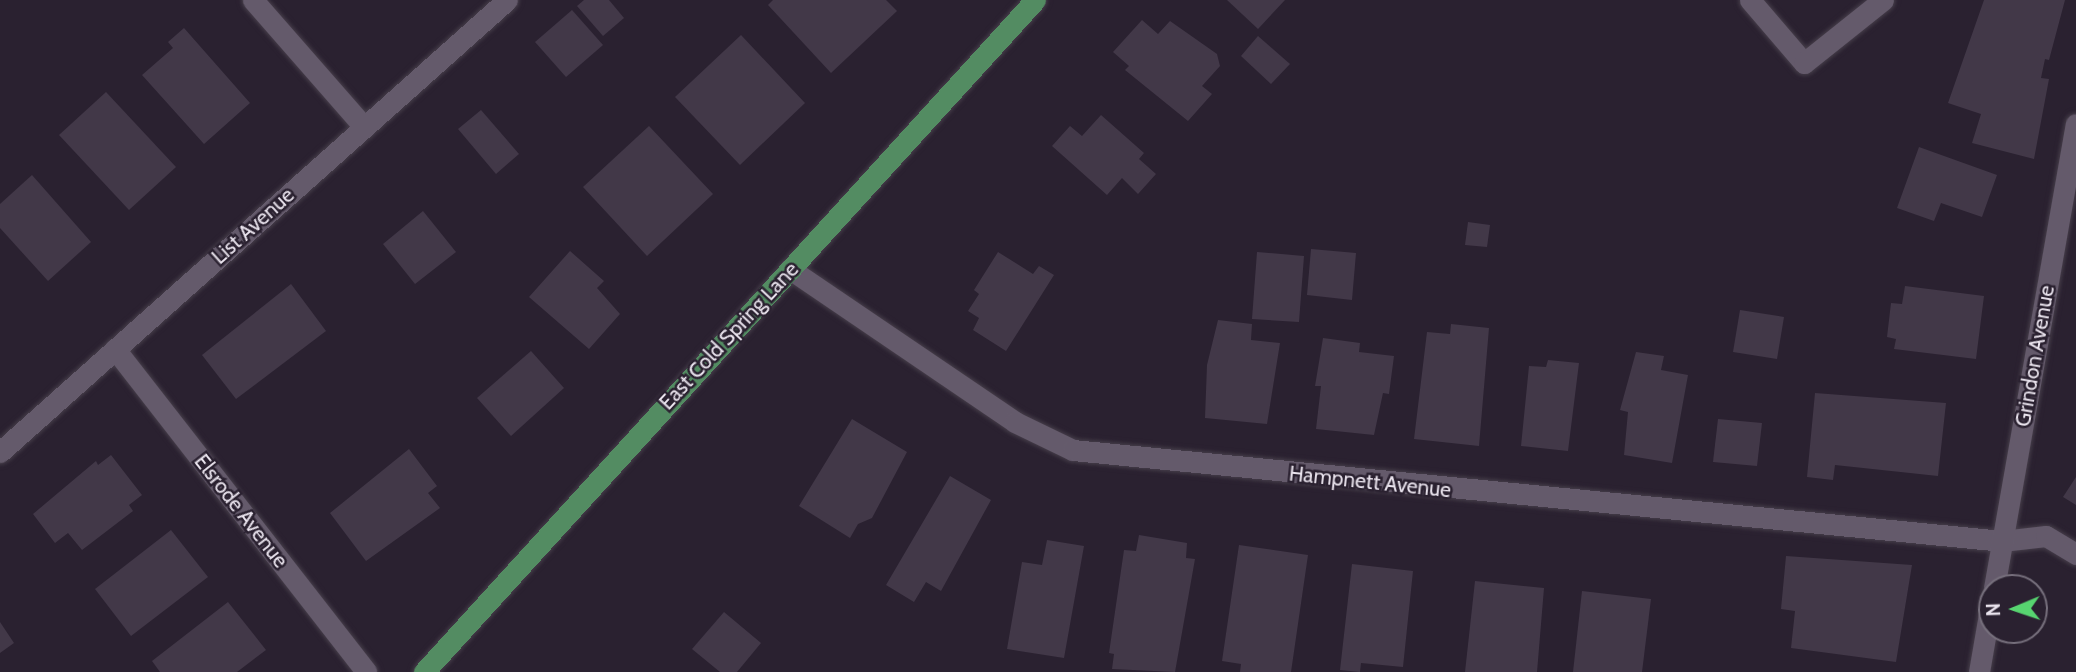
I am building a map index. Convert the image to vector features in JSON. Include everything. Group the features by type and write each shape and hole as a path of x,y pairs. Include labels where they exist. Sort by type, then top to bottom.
{"main road":[{"name":"East Cold Spring Lane","path":"424,672 1035,0"}],"street":[{"path":"253,0 364,127"},
{"name":"List Avenue","path":"0,453 507,0"},
{"path":"1750,0 1804,64 1883,0"},
{"name":"Grindon Avenue","path":"1996,574 2076,124"},
{"name":"Hampnett Avenue","path":"790,270 1015,422 1073,450 2002,541 2046,536 2076,554"},
{"name":"Elsrode Avenue","path":"115,349 366,672"},
{"path":"1979,672 1984,644"}],"building":[{"path":"584,0 609,0 624,18 603,36 577,6"},
{"path":"773,0 886,0 897,11 831,73 768,5"},
{"path":"1227,0 1285,0 1258,29"},
{"path":"1984,0 2065,0 2049,60 2045,59 2041,78 2049,79 2034,159 1972,143 1981,114 1948,103"},
{"path":"572,10 603,45 566,77 535,42"},
{"path":"1142,20 1158,34 1170,21 1217,54 1220,66 1202,86 1212,94 1188,121 1125,70 1129,66 1113,52"},
{"path":"184,28 250,103 204,144 142,75 173,48 168,42"},
{"path":"741,35 805,103 740,165 675,97"},
{"path":"1258,36 1290,64 1271,84 1241,56"},
{"path":"106,92 176,167 129,210 59,135"},
{"path":"481,110 519,154 496,174 458,129"},
{"path":"1101,115 1144,153 1139,159 1156,174 1138,194 1122,178 1107,195 1052,146 1070,126 1082,136"},
{"path":"649,126 713,194 647,256 583,187"},
{"path":"1919,147 1997,175 1982,217 1941,203 1934,221 1897,208"},
{"path":"32,175 91,242 48,281 0,228 0,204"},
{"path":"423,211 456,252 415,284 383,244"},
{"path":"1468,222 1490,225 1487,247 1465,245"},
{"path":"1311,249 1356,253 1352,300 1307,295"},
{"path":"570,251 604,281 597,288 620,314 589,349 529,297"},
{"path":"998,252 1033,274 1039,266 1054,275 1006,351 973,330 979,318 968,311 979,294 974,290"},
{"path":"1257,252 1304,256 1299,322 1252,319"},
{"path":"291,284 326,331 236,399 202,355"},
{"path":"1905,286 1984,296 1976,359 1894,349 1896,339 1887,337 1891,303 1902,304"},
{"path":"1740,310 1784,317 1777,359 1733,352"},
{"path":"1218,320 1252,324 1251,340 1280,343 1267,424 1205,418 1207,365"},
{"path":"1451,324 1489,328 1479,446 1414,439 1427,332 1450,334"},
{"path":"1323,338 1360,343 1359,352 1394,356 1389,394 1383,393 1374,435 1316,429 1321,386 1315,386"},
{"path":"531,351 564,388 511,436 477,398"},
{"path":"1636,352 1664,356 1661,370 1688,375 1672,463 1624,455 1628,412 1620,410"},
{"path":"1548,360 1579,363 1568,451 1521,446 1529,366 1546,367"},
{"path":"1815,393 1946,403 1938,476 1835,465 1833,480 1807,477"},
{"path":"852,419 907,452 872,518 858,524 850,538 799,506"},
{"path":"1718,419 1762,423 1757,466 1713,462"},
{"path":"409,449 437,486 428,493 440,508 366,561 330,513"},
{"path":"111,455 142,495 129,505 133,511 82,550 68,533 55,543 33,514 96,461 98,465"},
{"path":"950,476 991,500 941,591 926,582 914,602 886,585"},
{"path":"2076,477 2076,505 2063,497"},
{"path":"171,530 208,577 131,636 95,589"},
{"path":"1139,535 1187,543 1186,558 1195,559 1175,672 1112,669 1114,654 1109,653 1124,550 1136,551"},
{"path":"1047,540 1084,546 1064,658 1007,649 1022,562 1042,565"},
{"path":"1239,545 1308,555 1291,672 1240,672 1241,664 1222,661"},
{"path":"1786,556 1912,565 1896,662 1791,648 1795,611 1781,609"},
{"path":"1352,564 1413,571 1403,667 1361,663 1360,672 1340,670"},
{"path":"1475,581 1544,588 1537,672 1465,672"},
{"path":"1582,591 1651,599 1642,672 1573,672"},
{"path":"228,602 266,650 237,672 160,672 152,661"},
{"path":"724,612 761,643 737,672 720,672 692,649"},
{"path":"0,622 14,643 0,653"}]}
